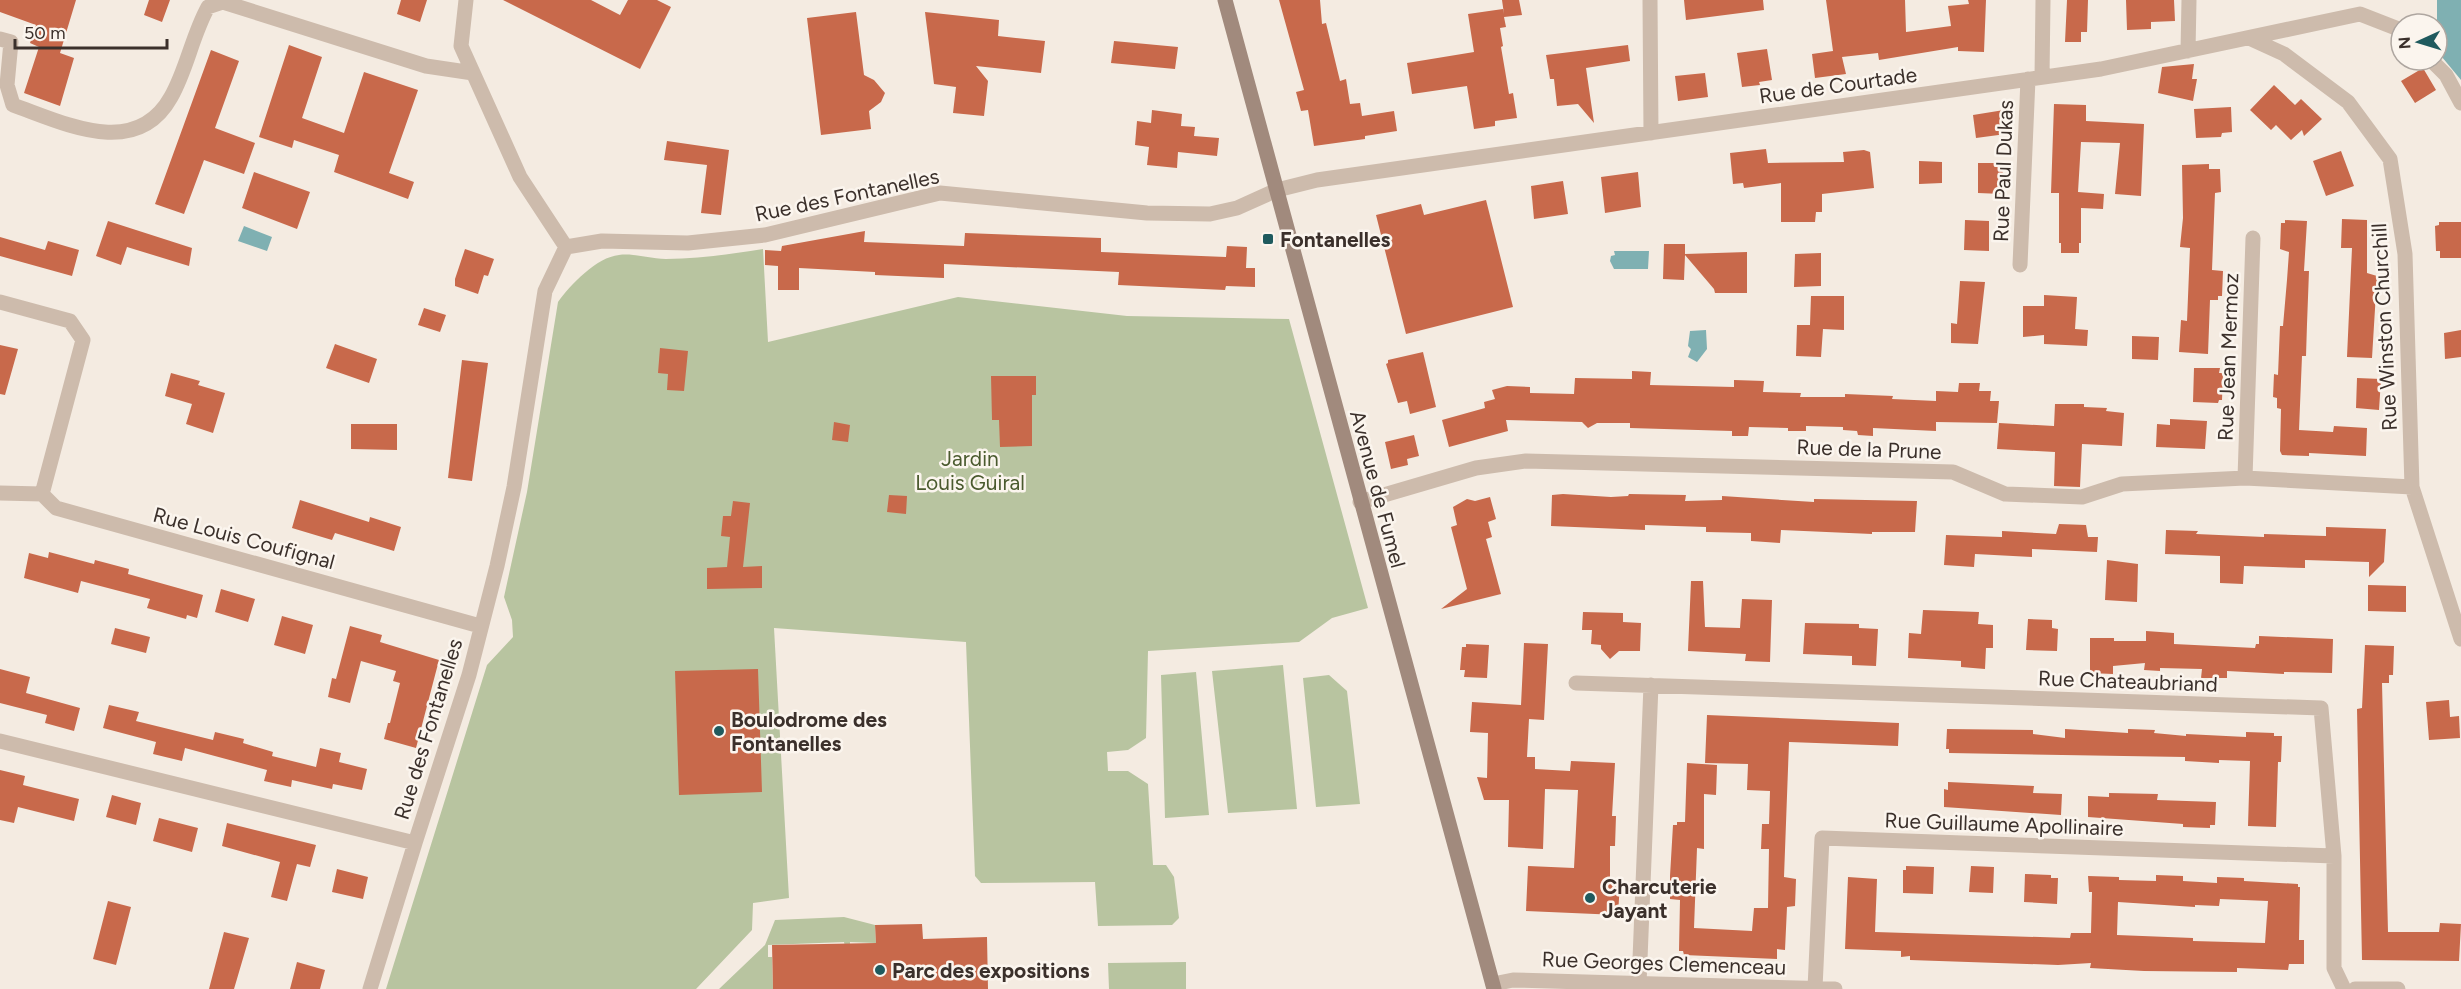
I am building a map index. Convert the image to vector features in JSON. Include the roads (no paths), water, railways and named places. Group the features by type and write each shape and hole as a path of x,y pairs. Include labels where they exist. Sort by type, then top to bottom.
{"main road":[{"name":"Avenue de Fumel","path":"1225,0 1360,502 1494,986"}],"street":[{"path":"466,0 461,46 520,177 566,248"},
{"path":"1650,0 1651,133"},
{"name":"Rue Paul Dukas","path":"2020,265 2043,0"},
{"path":"2188,51 2189,0"},
{"path":"0,39 11,42 7,85 13,105 88,131 128,131 156,118 171,97 207,7 223,2 240,3 426,66 473,73"},
{"name":"Rue de Courtade","path":"1277,190 1317,180 2100,69 2360,14 2389,25"},
{"name":"Rue Winston Churchill","path":"2249,38 2284,54 2348,102 2390,159 2405,254 2412,487 2461,639"},
{"path":"2443,72 2461,103"},
{"name":"Rue des Fontanelles","path":"0,741 415,843 469,675 497,566 514,488 545,291 566,248 602,241 688,243 765,236 940,193 1148,213 1209,214 1237,208 1277,190"},
{"name":"Rue Jean Mermoz","path":"2245,478 2253,238"},
{"path":"0,302 70,321 83,340 42,494 0,493"},
{"name":"Rue de la Prune","path":"1360,502 1476,468 1526,461 1953,472 2005,494 2082,497 2122,484 2245,478 2412,487"},
{"name":"Rue Louis Coufignal","path":"42,494 57,508 480,626"},
{"name":"Rue Chateaubriand","path":"1576,683 2321,708 2334,856 2334,968 2344,989"},
{"path":"1639,984 1650,685"},
{"name":"Rue Guillaume Apollinaire","path":"1815,988 1822,838 2334,856"},
{"path":"370,989 415,843"},
{"name":"Rue Georges Clemenceau","path":"1494,986 1513,980 1835,989"},
{"path":"2355,989 2398,989"}],"water":[{"path":"2437,0 2461,0 2461,80 2449,66 2449,12 2437,12"},
{"path":"244,226 272,237 267,251 238,241"},
{"path":"1614,251 1649,251 1648,269 1614,269 1610,261 1611,256 1615,255"},
{"path":"1706,330 1707,349 1697,362 1688,357 1691,349 1688,346 1690,331"}],"place":[{"name":"Fontanelles","path":"1268,239"},
{"name":"Boulodrome des Fontanelles","path":"719,731"},
{"name":"Charcuterie Jayant","path":"1590,898"},
{"name":"Parc des expositions","path":"880,970"}],"park label":[{"name":"Jardin Louis Guiral","path":"970,470"}]}
